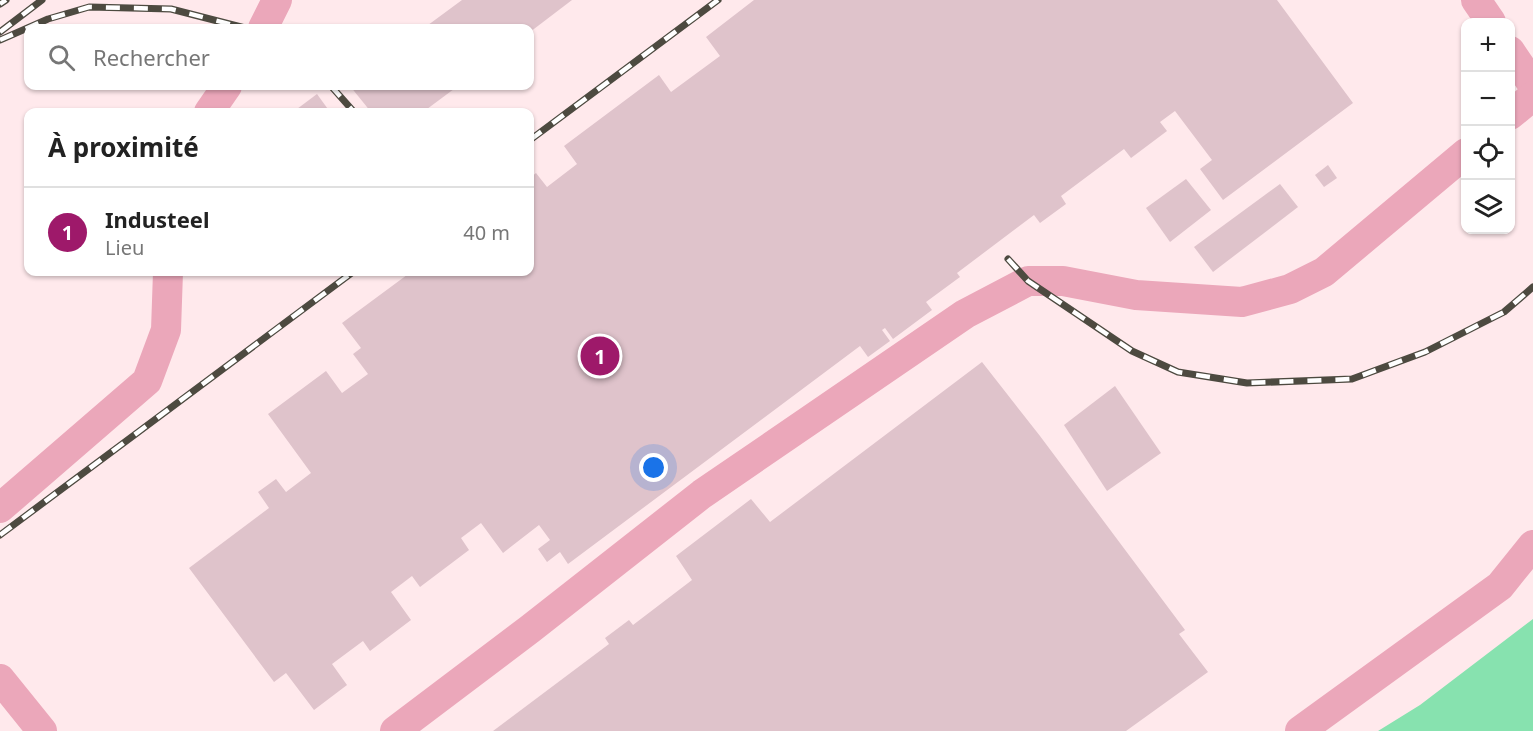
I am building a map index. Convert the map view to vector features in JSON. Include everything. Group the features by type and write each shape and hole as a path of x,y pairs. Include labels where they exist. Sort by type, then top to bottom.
{"lane":[{"path":"265,24 277,0"},
{"path":"1476,0 1488,18"},
{"path":"1515,58 1533,85"},
{"path":"212,108 224,90"},
{"path":"1515,111 1533,96"},
{"path":"395,731 702,494 965,314 1028,281 1063,281 1136,295 1242,302 1290,289 1324,272 1461,157"},
{"path":"0,507 147,381 166,330 168,276"},
{"path":"1300,731 1500,586 1533,545"},
{"path":"0,679 42,731"}],"shaded area":[{"path":"0,0 1533,0 1533,663 1449,731 0,731"}],"green space":[{"path":"1533,619 1533,731 1378,731 1420,705"}],"building":[{"path":"462,0 572,0 534,29 534,24 429,24"},
{"path":"754,0 1277,0 1353,103 1223,200 1200,169 1212,160 1175,111 1160,122 1167,131 1131,158 1124,149 1061,196 1066,204 1040,223 1034,215 957,273 960,277 926,302 932,310 893,339 885,328 882,330 890,341 868,357 860,346 568,564 560,552 547,562 538,549 550,540 539,525 503,553 481,523 461,538 469,550 420,587 412,576 391,592 411,620 370,651 363,641 332,664 347,685 314,710 286,673 274,682 189,568 269,508 258,492 276,479 286,492 311,473 268,414 326,371 342,393 368,374 353,354 361,348 342,323 406,276 534,276 534,175 536,173 547,187 577,164 564,146 659,75 671,92 720,56 706,37"},
{"path":"353,90 453,90 428,108 368,108"},
{"path":"317,94 327,108 298,108"},
{"path":"1328,165 1337,178 1324,187 1315,175"},
{"path":"1186,179 1211,210 1170,242 1146,208"},
{"path":"1280,184 1298,207 1213,272 1194,247"},
{"path":"982,362 1185,630 1179,634 1208,672 1126,731 493,731 609,644 605,638 629,620 633,625 692,580 676,556 751,499 770,522"},
{"path":"1115,386 1161,453 1107,491 1064,425"}],"railway":[{"path":"0,4 6,0"},
{"path":"0,32 42,0"},
{"path":"534,137 718,0"},
{"path":"37,24 89,7 171,9 229,24"},
{"path":"0,40 24,30"},
{"path":"335,90 350,108"},
{"path":"1008,259 1028,281 1132,351 1178,372 1247,383 1352,379 1425,352 1504,312 1533,287"},
{"path":"0,535 348,276"}],"place":[{"name":"Industeel","path":"600,356"}]}
